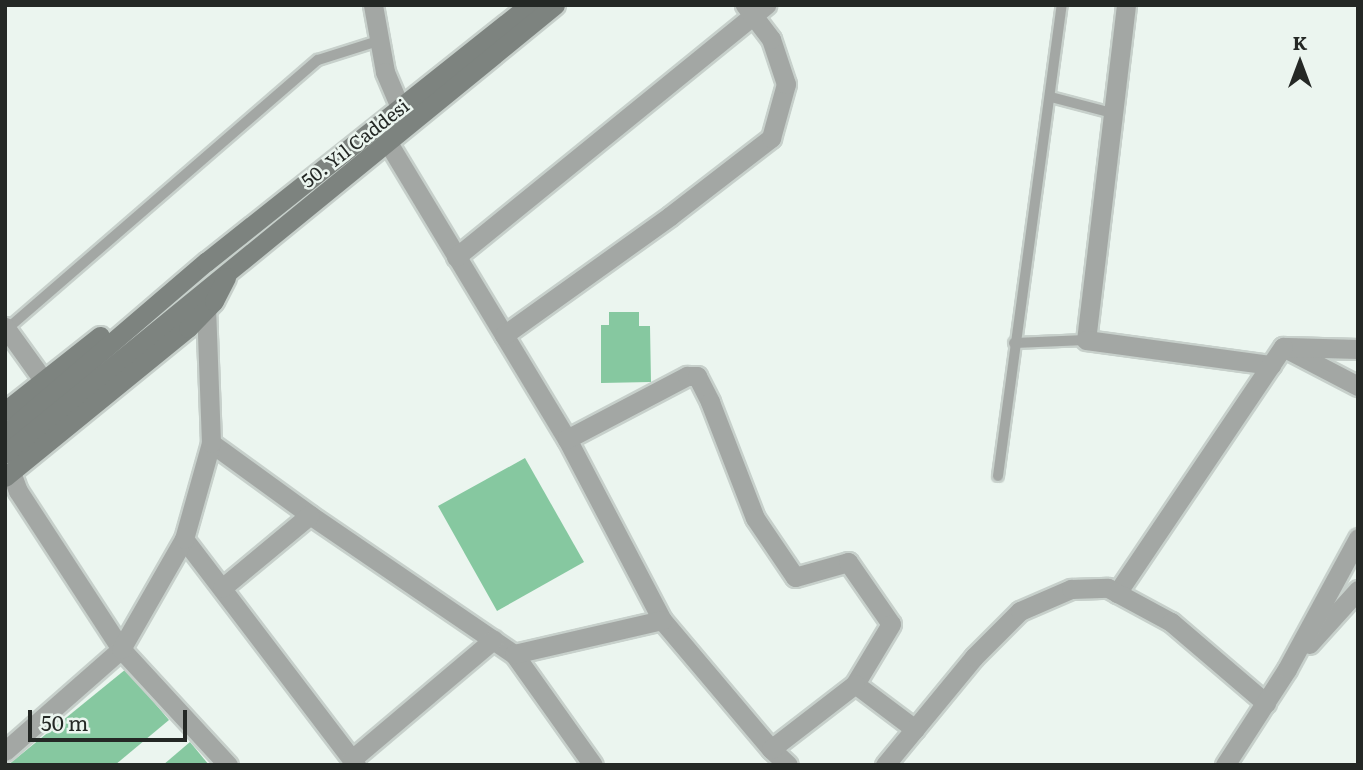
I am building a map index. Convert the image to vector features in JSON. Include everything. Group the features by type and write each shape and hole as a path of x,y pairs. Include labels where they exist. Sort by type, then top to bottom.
{"main road":[{"name":"50. Yıl Caddesi","path":"5,434 182,283 529,5"},
{"name":"50. Yıl Caddesi","path":"7,468 231,269 555,5"},
{"name":"50. Yıl Caddesi","path":"7,468 188,328 215,301 231,269"},
{"name":"50. Yıl Caddesi","path":"5,411 142,303 166,287 182,283"}],"street":[{"path":"373,5 385,72 400,108"},
{"path":"1126,5 1086,340 1270,365"},
{"path":"456,257 755,9 771,39 786,84 771,138 670,216 504,335"},
{"path":"387,141 567,439 662,620 771,749 788,765"},
{"path":"5,751 121,649 184,539 211,443 206,309"},
{"path":"6,328 44,381"},
{"path":"1117,593 1283,347"},
{"path":"1283,347 1358,349"},
{"path":"1283,347 1358,386"},
{"path":"567,439 687,376 697,376 710,402 755,518 796,577 849,562 891,624 855,684 771,749"},
{"path":"211,443 310,515 514,654 593,765"},
{"path":"7,468 18,491 121,649 228,765"},
{"path":"222,588 310,515"},
{"path":"1225,765 1287,668 1358,538"},
{"path":"184,539 354,762 493,640"},
{"path":"885,765 974,657 1020,611 1071,589 1108,588 1171,622 1266,703"},
{"path":"1287,668 1358,590"},
{"path":"514,654 662,620"},
{"path":"855,684 915,729"}],"lane":[{"path":"998,476 1062,5"},
{"path":"6,328 318,60 378,41"},
{"path":"1051,97 1112,113"},
{"path":"1014,343 1086,340"}],"building":[{"path":"609,312 639,312 639,326 650,326 651,382 601,383 601,325 609,325"},
{"path":"525,458 584,562 497,611 438,506"},
{"path":"126,669 169,720 115,765 8,765"},
{"path":"190,742 209,765 163,765"}]}
